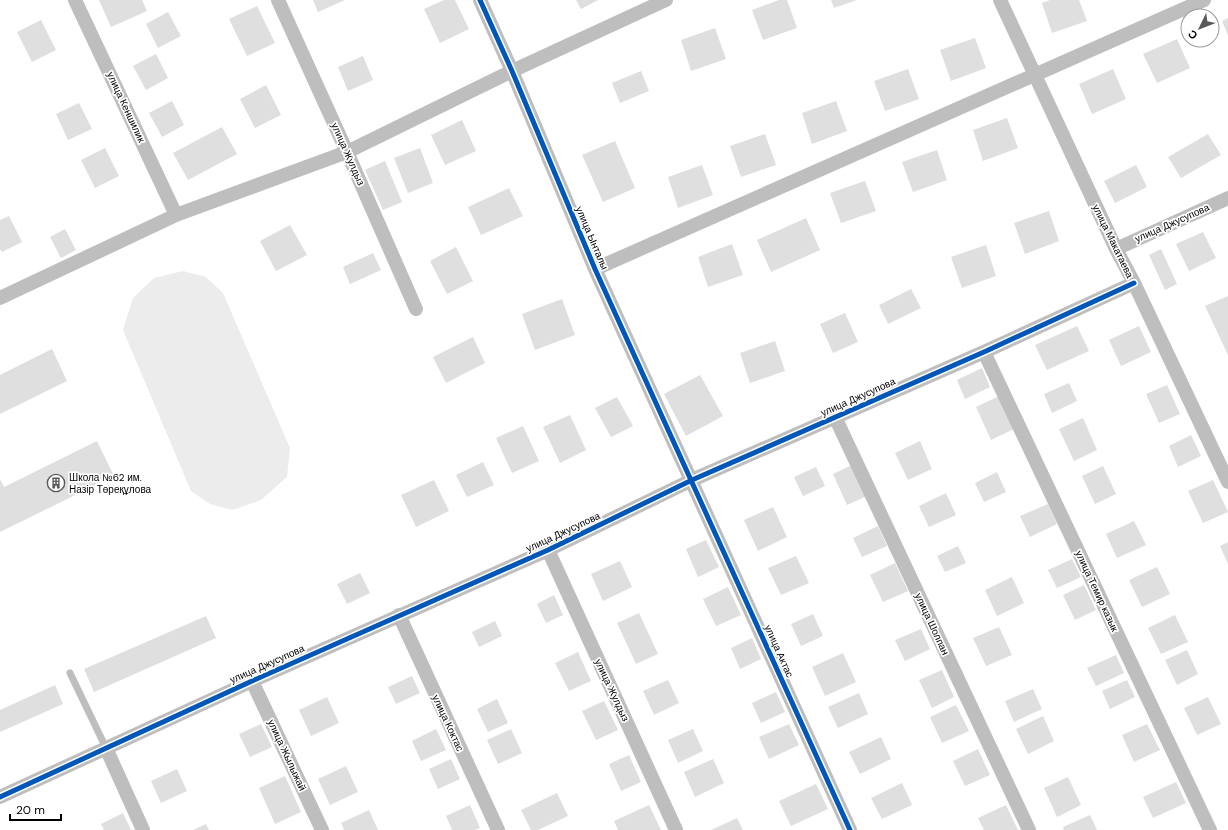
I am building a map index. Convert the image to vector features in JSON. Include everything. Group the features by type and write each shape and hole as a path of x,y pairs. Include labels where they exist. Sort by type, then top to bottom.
{"street":[{"name":"улица Кеншилик","path":"75,0 176,215"},
{"name":"улица Жулдыз","path":"278,0 416,309"},
{"name":"улица Ынталы","path":"480,0 512,71 595,269 692,480"},
{"path":"0,298 176,215 347,152 512,71 666,0"},
{"name":"улица Макатаева","path":"1000,0 1116,249 1134,283 1228,482"},
{"path":"595,269 1204,0"},
{"name":"улица Джусупова","path":"1116,249 1228,198"},
{"name":"улица Джусупова","path":"0,797 252,681 548,550 692,480 984,352 1134,283"},
{"name":"улица Темир казык","path":"984,352 1210,830"},
{"name":"улица Шолпан","path":"835,417 1030,830"},
{"name":"улица Актас","path":"692,480 850,830"},
{"name":"улица Жулдыз","path":"548,550 676,830"},
{"name":"улица Коктас","path":"399,615 498,830"},
{"name":"улица Жылыжай","path":"252,681 322,830"},
{"path":"106,748 144,830"}],"lane":[{"path":"70,673 106,748"}],"shaded area":[{"path":"183,271 206,277 223,293 290,448 287,477 261,500 232,510 210,504 191,491 123,330 133,298 154,278"}],"building":[{"path":"99,0 142,0 147,11 111,27"},
{"path":"313,0 345,0 318,12"},
{"path":"444,0 455,0 469,29 440,43 424,9"},
{"path":"576,0 598,0 581,9"},
{"path":"779,0 787,0 797,28 763,40 752,10"},
{"path":"831,0 857,0 834,8"},
{"path":"1050,0 1079,0 1087,21 1052,33 1042,3"},
{"path":"257,6 275,43 247,56 229,19"},
{"path":"168,12 181,36 158,48 146,24"},
{"path":"1228,18 1228,35 1222,21"},
{"path":"41,20 56,50 32,62 17,32"},
{"path":"715,28 726,59 691,71 681,40"},
{"path":"975,38 986,68 951,81 940,50"},
{"path":"1177,39 1190,68 1157,83 1143,54"},
{"path":"156,54 168,78 146,90 133,66"},
{"path":"363,56 373,80 348,91 338,67"},
{"path":"908,69 919,99 885,111 874,81"},
{"path":"1113,69 1126,99 1092,114 1079,84"},
{"path":"641,71 649,91 620,103 612,83"},
{"path":"266,85 281,115 255,128 240,99"},
{"path":"172,101 184,125 162,137 149,113"},
{"path":"836,101 847,131 812,144 802,113"},
{"path":"79,103 92,129 68,140 56,114"},
{"path":"1007,118 1018,148 983,161 973,130"},
{"path":"462,120 476,151 445,165 431,135"},
{"path":"222,127 237,154 188,180 173,153"},
{"path":"765,134 776,165 741,177 730,146"},
{"path":"1208,134 1221,155 1181,178 1168,157"},
{"path":"615,141 635,188 603,202 582,155"},
{"path":"105,148 119,176 95,188 81,160"},
{"path":"420,148 433,183 408,193 394,158"},
{"path":"937,150 947,180 913,192 902,162"},
{"path":"385,161 402,202 383,210 365,170"},
{"path":"702,165 713,195 678,208 668,177"},
{"path":"1136,165 1147,187 1115,203 1104,181"},
{"path":"865,181 876,211 841,223 830,193"},
{"path":"509,188 523,216 481,235 468,207"},
{"path":"1049,211 1059,241 1025,254 1014,223"},
{"path":"9,216 22,242 2,252 0,249 0,220"},
{"path":"806,218 820,250 771,272 757,240"},
{"path":"290,225 307,255 276,271 260,241"},
{"path":"65,229 76,250 61,258 50,237"},
{"path":"1203,232 1216,258 1189,271 1176,244"},
{"path":"732,244 743,275 708,287 698,257"},
{"path":"986,245 996,276 962,288 951,257"},
{"path":"456,247 473,281 447,294 430,261"},
{"path":"1161,249 1177,284 1165,290 1149,255"},
{"path":"373,253 381,270 350,284 343,267"},
{"path":"911,289 921,308 888,324 879,305"},
{"path":"1228,296 1228,355 1205,306"},
{"path":"562,299 575,335 535,350 522,314"},
{"path":"845,313 858,342 833,353 820,324"},
{"path":"1077,326 1089,351 1047,370 1035,345"},
{"path":"1139,326 1151,352 1121,366 1109,340"},
{"path":"473,337 485,363 446,383 433,357"},
{"path":"775,341 785,371 750,383 740,353"},
{"path":"52,349 67,381 0,414 0,375"},
{"path":"982,368 990,387 965,399 957,380"},
{"path":"700,375 723,416 686,436 664,394"},
{"path":"1069,383 1077,401 1052,413 1044,394"},
{"path":"1167,385 1180,414 1159,423 1146,394"},
{"path":"1001,395 1016,428 991,440 976,407"},
{"path":"617,397 633,426 611,437 595,408"},
{"path":"570,415 586,450 560,463 543,427"},
{"path":"1083,418 1097,450 1074,461 1059,429"},
{"path":"523,426 539,461 512,473 496,438"},
{"path":"1191,435 1201,456 1178,467 1169,446"},
{"name":"Школа №62 им. Назір Төреқұлова","path":"97,441 114,476 0,532 0,479 4,487"},
{"path":"920,441 932,469 908,480 895,453"},
{"path":"483,462 494,485 467,497 456,475"},
{"path":"854,464 869,495 847,505 833,474"},
{"path":"1103,466 1116,494 1095,504 1082,476"},
{"path":"816,467 825,486 803,496 794,477"},
{"path":"997,472 1006,492 984,502 975,483"},
{"path":"434,480 449,511 416,527 401,495"},
{"path":"1213,480 1228,512 1203,523 1188,491"},
{"path":"946,493 956,515 929,527 919,506"},
{"path":"1048,504 1057,524 1030,537 1020,516"},
{"path":"773,507 787,537 758,551 744,520"},
{"path":"1134,521 1146,545 1117,558 1106,534"},
{"path":"878,526 887,546 862,557 853,538"},
{"path":"706,540 719,567 698,577 686,549"},
{"path":"1228,542 1228,564 1220,546"},
{"path":"958,546 966,563 945,572 937,556"},
{"path":"796,556 809,583 781,595 768,568"},
{"path":"1072,559 1081,577 1057,588 1048,570"},
{"path":"620,561 632,587 603,601 591,574"},
{"path":"895,563 908,591 883,602 870,575"},
{"path":"1157,567 1170,594 1142,607 1129,580"},
{"path":"360,573 370,593 347,604 337,584"},
{"path":"1012,577 1024,603 997,616 985,590"},
{"path":"1084,585 1096,610 1075,620 1063,595"},
{"path":"728,587 741,615 716,626 703,599"},
{"path":"554,595 563,615 546,623 537,604"},
{"path":"639,613 658,654 636,664 617,623"},
{"path":"813,614 823,636 801,646 791,624"},
{"path":"1175,615 1188,642 1161,654 1148,628"},
{"path":"206,616 216,638 94,692 84,669"},
{"path":"495,621 502,636 479,647 472,632"},
{"path":"999,627 1012,655 986,666 973,638"},
{"path":"921,629 930,649 905,661 895,640"},
{"path":"752,638 761,659 740,669 731,648"},
{"path":"1187,650 1198,674 1177,685 1165,660"},
{"path":"578,652 591,681 569,691 555,663"},
{"path":"843,653 856,682 825,696 812,667"},
{"path":"1116,655 1124,673 1096,686 1087,668"},
{"path":"942,670 954,697 932,708 919,680"},
{"path":"412,676 420,693 396,704 388,687"},
{"path":"668,680 679,703 654,715 643,691"},
{"path":"1127,680 1135,697 1110,709 1102,691"},
{"path":"55,685 63,704 0,732 0,710"},
{"path":"1033,689 1042,709 1014,722 1005,701"},
{"path":"776,692 785,712 761,723 752,703"},
{"path":"859,693 868,714 838,728 828,707"},
{"path":"327,697 339,723 311,736 299,710"},
{"path":"1208,697 1221,724 1197,735 1184,708"},
{"path":"497,699 508,723 488,732 477,709"},
{"path":"604,701 618,730 596,740 582,711"},
{"path":"956,705 969,731 942,743 930,717"},
{"path":"1043,716 1054,741 1028,754 1016,729"},
{"path":"261,724 272,747 250,757 239,734"},
{"path":"789,724 799,745 769,759 759,737"},
{"path":"1147,724 1160,750 1134,762 1122,735"},
{"path":"436,729 446,750 421,761 412,741"},
{"path":"511,729 522,753 498,764 487,740"},
{"path":"693,729 703,751 678,763 668,740"},
{"path":"881,737 891,759 860,774 849,752"},
{"path":"978,749 990,775 965,786 953,761"},
{"path":"629,755 641,782 621,791 609,764"},
{"path":"451,759 460,779 438,789 429,769"},
{"path":"713,759 724,783 695,797 684,772"},
{"path":"346,766 358,792 330,805 318,779"},
{"path":"177,769 187,791 161,803 151,781"},
{"path":"285,776 301,812 275,824 259,788"},
{"path":"1068,777 1081,805 1057,817 1044,788"},
{"path":"1176,782 1186,803 1153,818 1143,797"},
{"path":"902,783 912,805 882,819 871,798"},
{"path":"816,784 828,809 791,826 779,801"},
{"path":"557,793 568,816 538,830 531,830 521,810"},
{"path":"470,805 480,828 475,830 452,830 446,816"},
{"path":"649,805 661,830 618,830 614,821"},
{"path":"1006,805 1018,830 984,830 978,818"},
{"path":"369,810 378,830 344,830 341,823"},
{"path":"123,813 131,830 104,830 101,824"},
{"path":"1090,815 1097,830 1064,830 1063,827"},
{"path":"737,818 743,830 711,830"},
{"path":"206,824 209,830 193,830"}],"cycle path":[{"path":"480,0 512,71 595,269 850,830"},
{"path":"0,797 252,681 548,550 692,480 984,352 1134,283"}],"place":[{"name":"Школа №62 им. Назір Төреқұлова","path":"56,483"}]}
